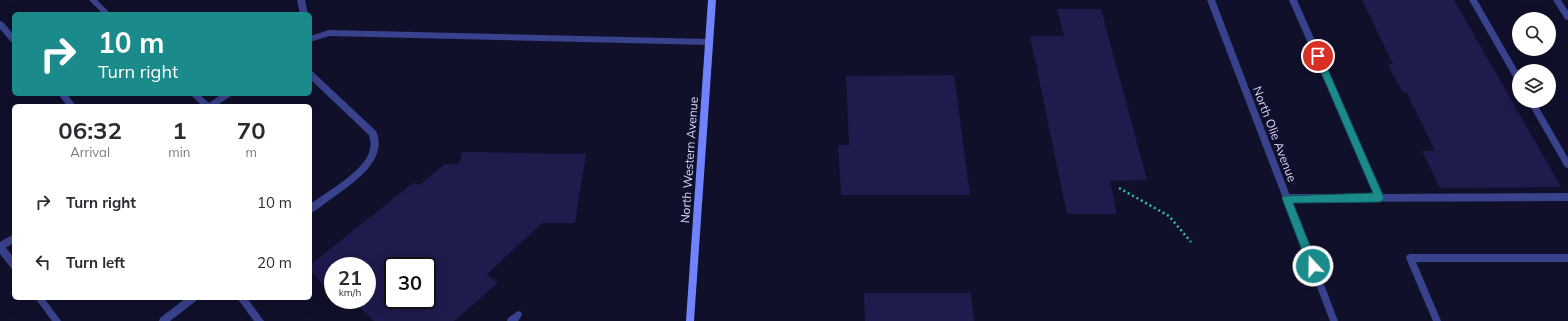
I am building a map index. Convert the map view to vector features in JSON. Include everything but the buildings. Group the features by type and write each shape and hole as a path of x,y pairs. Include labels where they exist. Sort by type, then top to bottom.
{"main road":[{"name":"North Western Avenue","path":"690,321 712,0"}],"street":[{"path":"93,0 105,12"},
{"path":"301,0 304,12"},
{"name":"North Olie Avenue","path":"1212,0 1334,321"},
{"path":"1293,0 1380,198"},
{"path":"1473,0 1512,68"},
{"path":"1557,0 1568,17"},
{"path":"0,24 12,38"},
{"path":"312,38 329,33 709,42"},
{"path":"312,76 373,133 375,139 372,156 368,163 359,172 312,207"},
{"path":"64,96 70,104"},
{"path":"196,96 206,104"},
{"path":"211,104 225,96"},
{"path":"1535,108 1568,165"},
{"path":"1287,198 1568,197"},
{"path":"12,239 0,247 12,262"},
{"path":"1437,321 1410,258 1568,258"},
{"path":"41,300 57,321"},
{"path":"163,321 190,300"},
{"path":"243,300 260,321"}],"path":[{"path":"1119,188 1169,216 1191,242"}],"route":[{"path":"1313,266 1287,198 1380,198 1318,56"}]}
